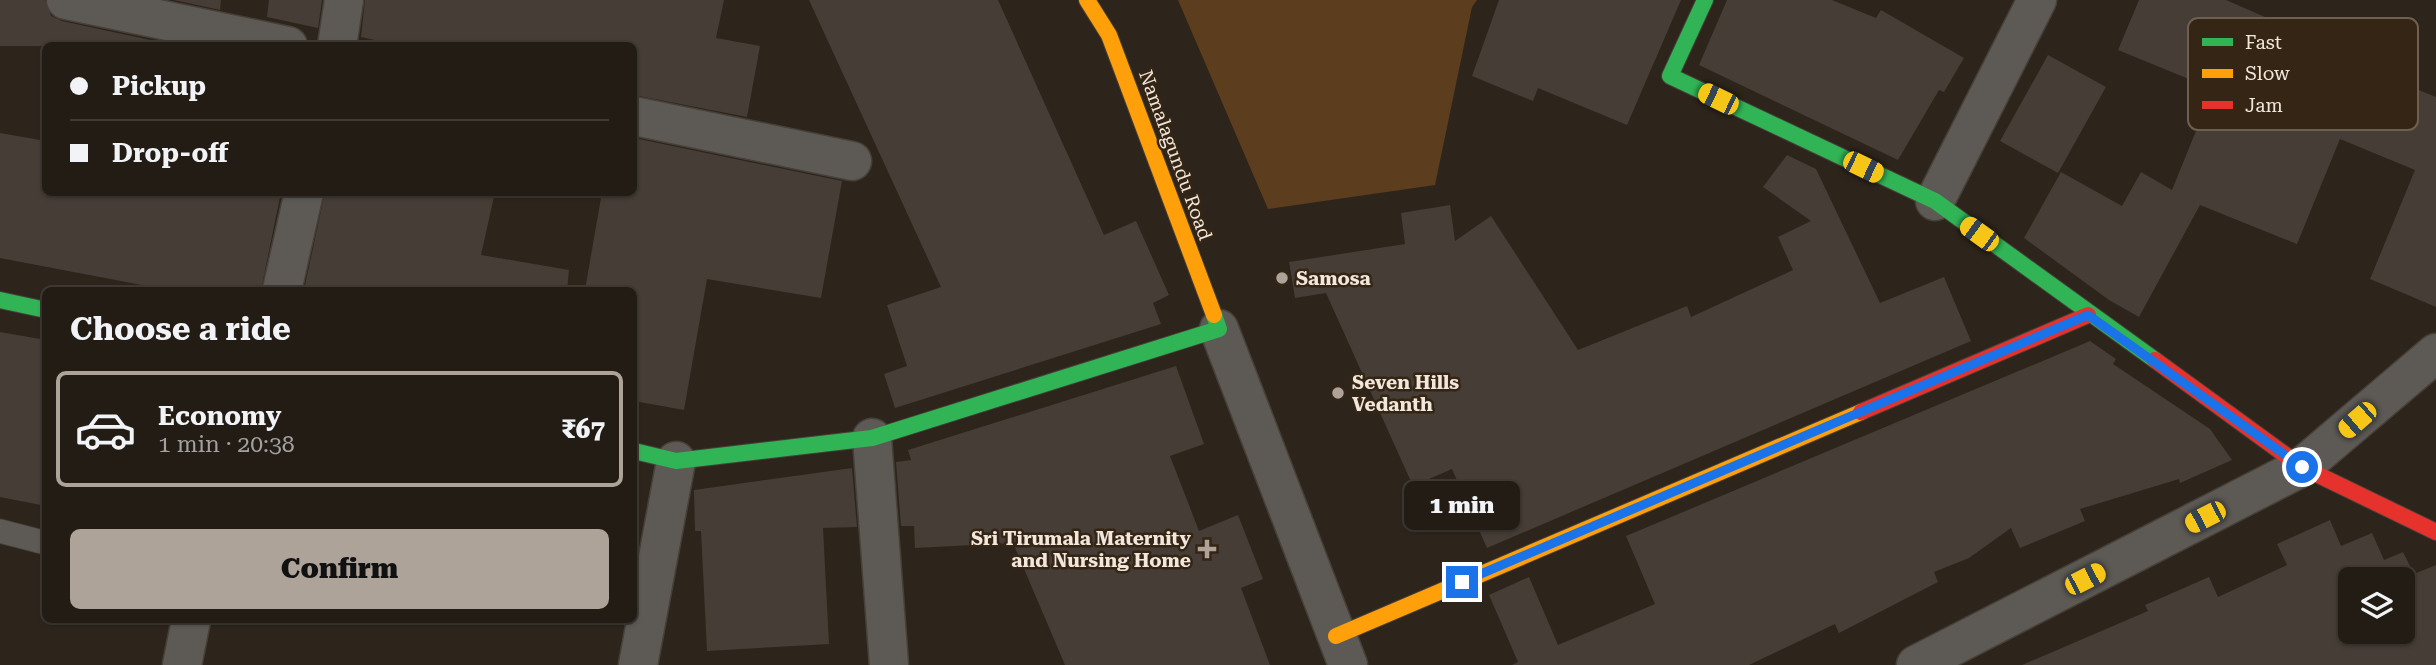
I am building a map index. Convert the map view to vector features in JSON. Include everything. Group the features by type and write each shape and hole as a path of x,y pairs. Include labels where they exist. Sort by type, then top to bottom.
{"street":[{"path":"66,0 269,42"},
{"path":"338,42 345,0"},
{"name":"Namalagundu Road","path":"1087,0 1109,36 1219,329"},
{"path":"1705,0 1670,76 1935,201 2088,315 2302,467 2436,532"},
{"path":"1935,201 2038,0"},
{"path":"637,117 852,161"},
{"path":"283,287 303,196"},
{"path":"0,300 42,309"},
{"path":"637,452 676,461 872,438 1219,329 1342,650 2088,315"},
{"path":"1916,665 2302,467 2435,356"},
{"path":"872,438 889,665"},
{"path":"638,665 676,461"},
{"path":"182,665 190,623"}],"lane":[{"path":"0,531 42,542"}],"shaded area":[{"path":"1178,0 1477,0 1472,7 1435,185 1268,209"}],"building":[{"path":"0,0 45,0 51,16 62,21 159,42 42,42 42,46 0,46"},
{"path":"174,0 221,0 220,10"},
{"path":"269,0 322,0 318,28 267,17"},
{"path":"365,0 724,0 716,38 760,46 747,117 637,96 637,42 384,42 361,37"},
{"path":"809,0 998,0 1104,235 1136,221 1169,295 1153,303 1161,324 895,408 884,374 907,366 887,305 941,287"},
{"path":"1499,0 1681,0 1627,125 1538,88 1533,101 1472,76"},
{"path":"1727,0 1832,0 1876,18 1881,10 1964,58 1944,92 1939,90 1898,160 1699,65"},
{"path":"2139,0 2226,0 2267,18 2188,18 2188,79 2118,50"},
{"path":"2048,55 2106,87 2058,173 2000,141"},
{"path":"2418,90 2436,97 2436,307 2370,279 2415,170 2340,139 2297,244 2200,205 2139,317 2109,300 2024,238 2061,172 2122,206 2141,172 2172,190 2196,130 2418,130"},
{"path":"0,133 42,140 42,196 280,196 262,287 152,287 0,258"},
{"path":"637,139 842,181 821,298 707,279 684,410 637,402 637,287 586,287 601,196 637,196"},
{"path":"1787,155 1816,169 1880,303 1944,277 1971,341 1487,548 1452,469 1413,486 1326,293 1295,298 1289,262 1405,244 1401,213 1450,205 1455,241 1491,216 1578,350 1687,306 1691,317 1793,270 1778,237 1811,221 1763,187"},
{"path":"324,196 494,196 481,255 569,270 567,287 305,287"},
{"path":"0,332 42,339 42,505 0,497"},
{"path":"2090,341 2116,359 2113,364 2210,429 2232,460 2180,483 2179,479 2080,509 2085,521 2020,548 2011,528 1969,558 1934,572 1938,582 1839,633 1835,624 1749,665 1512,665 1518,662 1489,595 1529,577 1558,645 1655,604 1626,536"},
{"path":"1176,366 1204,444 1170,456 1199,531 1238,515 1263,579 1241,588 1270,665 1065,665 1013,543 915,548 914,526 901,526 896,462 911,460 908,450"},
{"path":"852,468 857,527 823,528 829,644 707,651 701,531 695,531 694,490"},
{"path":"2330,520 2341,546 2372,533 2384,560 2403,552 2410,567 2338,567 2338,644 2415,644 2415,574 2436,565 2436,665 2022,665 2148,611 2145,605 2209,577 2218,597 2287,565 2277,544"}],"traffic: fast":[{"path":"1705,0 1670,76 1935,201 2155,360"},
{"path":"0,300 42,309"},
{"path":"637,452 676,461 872,438 1219,329 1214,315"}],"traffic: slow":[{"path":"1087,0 1109,35 1214,315"},
{"path":"1336,636 1861,412"}],"traffic: jam":[{"path":"1861,412 2088,315"},
{"path":"2155,360 2302,467 2436,532"}],"place":[{"name":"Samosa","path":"1282,278"},
{"name":"Seven Hills Vedanth","path":"1338,393"},
{"name":"Sri Tirumala Maternity and Nursing Home","path":"1207,549"}],"route":[{"path":"1462,582 2088,315 2302,467"}]}
